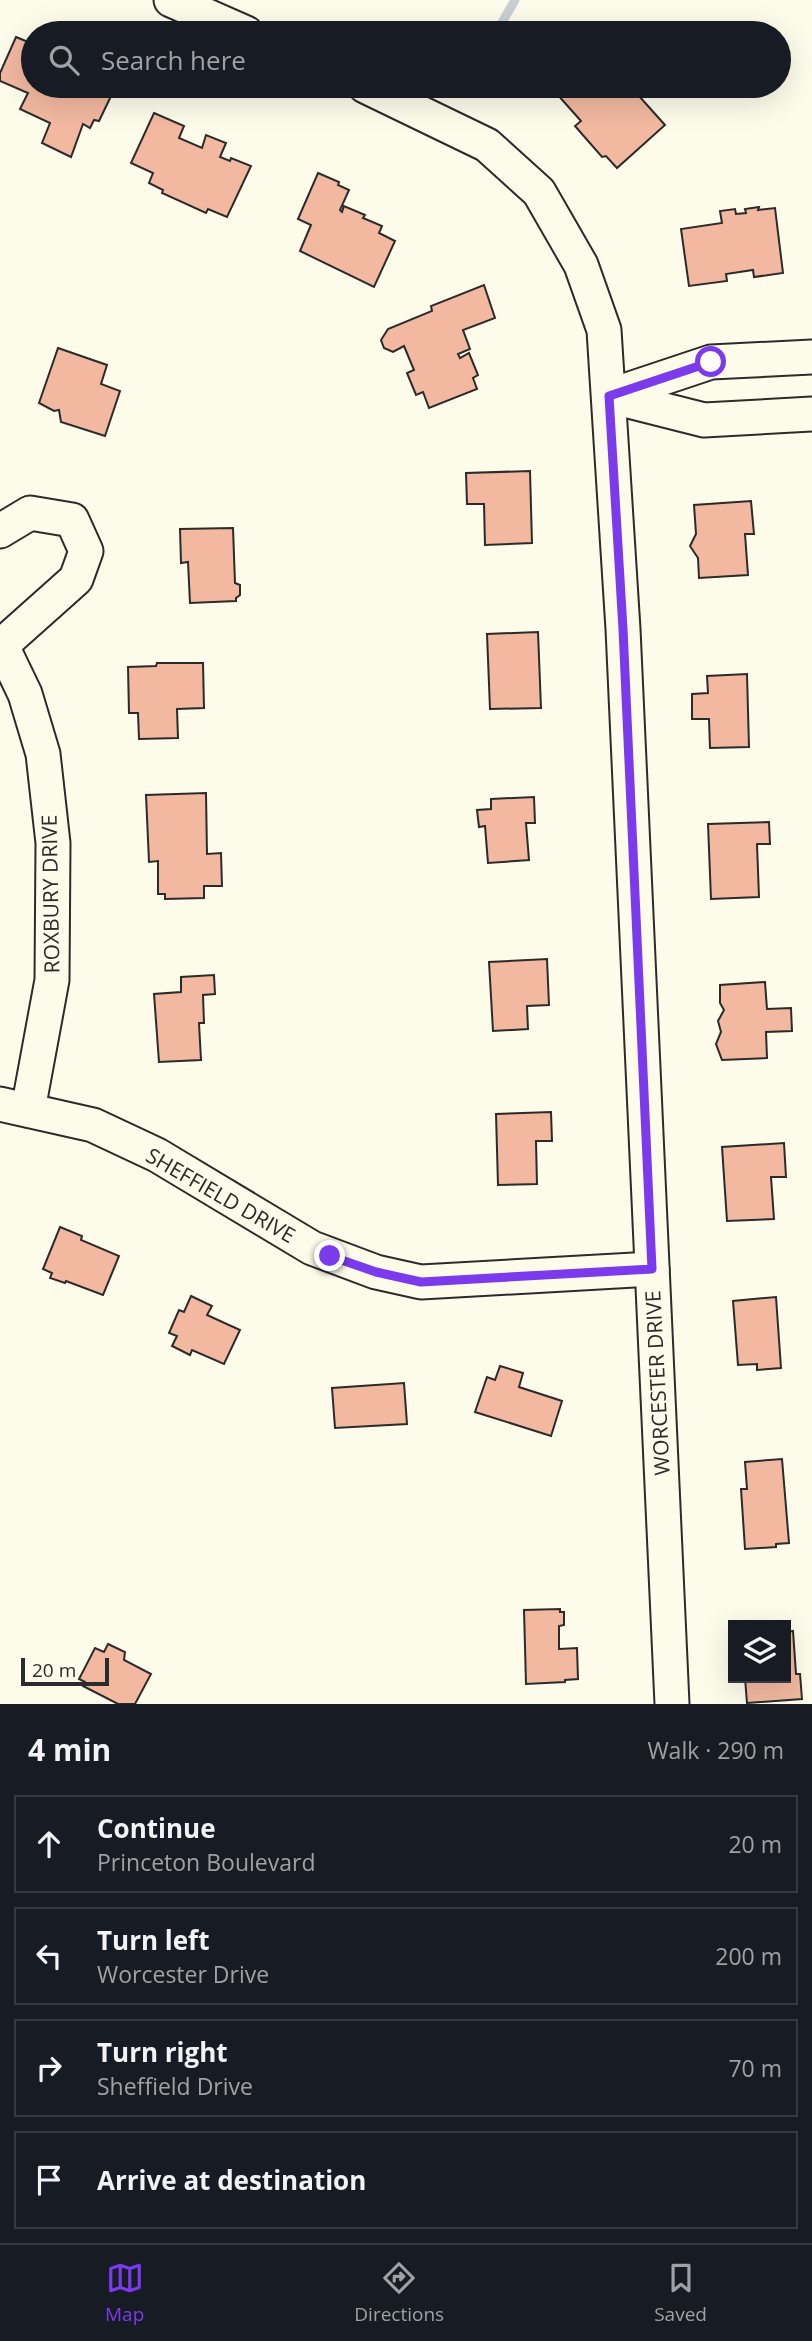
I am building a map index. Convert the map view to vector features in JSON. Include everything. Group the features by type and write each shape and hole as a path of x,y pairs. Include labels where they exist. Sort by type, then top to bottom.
{"street":[{"path":"171,0 219,21"},
{"name":"WORCESTER DRIVE","path":"390,98 486,145 539,192 581,265 604,330 624,643 671,1704"},
{"path":"609,396 711,362 812,357"},
{"path":"609,396 704,420 812,414"},
{"path":"0,531 30,513 72,520 86,551 76,579 1,643"},
{"name":"ROXBURY DRIVE","path":"1,643 25,694 43,754 53,843 52,980 14,1107"},
{"name":"SHEFFIELD DRIVE","path":"14,1107 93,1125 157,1155 312,1248 376,1272 421,1282 652,1269"}],"building":[{"path":"16,37 21,39 21,90 0,81 0,73"},
{"path":"26,98 110,98 99,121 94,120 90,128 83,124 71,157 42,143 50,123 20,109"},
{"path":"561,98 641,98 665,125 617,168 606,156 602,157 575,126 581,121"},
{"path":"154,113 184,126 179,138 202,148 206,135 226,143 220,157 230,161 231,158 251,166 227,217 208,209 206,213 162,193 163,190 149,183 153,173 131,163"},
{"path":"318,173 339,182 338,185 349,190 340,210 342,212 344,206 365,215 363,218 382,226 379,233 395,241 374,287 300,251 311,225 298,219"},
{"path":"759,207 758,210 775,208 783,273 754,277 753,270 726,274 727,281 689,286 681,229 722,223 720,211 735,209 736,214 746,213 745,209"},
{"path":"484,285 495,318 463,330 470,349 458,354 460,358 469,353 478,375 473,378 477,389 429,408 423,392 416,395 407,373 414,370 404,346 393,352 384,348 381,340 388,329 432,311 431,306"},
{"path":"58,348 107,365 101,384 120,391 105,436 61,422 59,410 54,411 39,403"},
{"path":"530,471 532,543 485,545 484,504 467,504 466,473"},
{"path":"751,501 754,534 745,534 748,575 699,578 698,558 690,546 696,534 694,505"},
{"path":"233,528 235,583 240,585 240,595 236,601 190,603 188,562 181,563 180,529"},
{"path":"538,632 541,708 490,709 487,634"},
{"path":"157,663 203,663 204,708 177,709 178,738 139,739 138,713 129,713 128,667 156,666"},
{"path":"747,674 749,747 710,748 709,719 692,719 692,694 708,693 707,676"},
{"path":"206,793 207,854 221,853 222,886 204,886 204,898 165,899 165,894 158,894 158,861 149,862 146,795"},
{"path":"534,797 535,823 526,823 529,860 488,863 485,826 479,827 477,810 491,809 491,799"},
{"path":"769,822 770,844 757,844 759,897 711,899 708,824"},
{"path":"547,959 549,1005 527,1006 528,1029 493,1031 489,962"},
{"path":"214,975 215,994 203,995 204,1023 199,1023 201,1060 159,1062 154,994 181,992 181,977"},
{"path":"765,982 767,1009 791,1008 792,1031 766,1032 767,1058 722,1060 716,1044 721,1032 718,1021 724,1010 720,1003 720,985"},
{"path":"551,1112 552,1141 536,1141 537,1184 498,1185 496,1114"},
{"path":"784,1143 786,1177 771,1177 774,1219 727,1221 722,1147"},
{"path":"60,1227 82,1236 81,1240 119,1256 103,1295 50,1278 52,1273 43,1269"},
{"path":"191,1296 212,1306 207,1315 240,1330 224,1364 192,1350 190,1355 172,1346 177,1336 169,1333 179,1310 184,1312"},
{"path":"776,1297 781,1368 757,1370 757,1364 738,1365 733,1301"},
{"path":"500,1366 523,1373 519,1387 562,1401 551,1436 475,1412 487,1377 495,1380"},
{"path":"404,1383 407,1424 335,1428 332,1388"},
{"path":"782,1459 789,1543 776,1544 776,1547 745,1549 741,1489 747,1489 745,1462"},
{"path":"560,1609 560,1612 564,1612 564,1625 559,1626 559,1649 577,1648 578,1679 526,1684 524,1610"},
{"path":"791,1631 802,1699 747,1703 745,1683 791,1683"},
{"path":"108,1644 125,1652 124,1660 151,1674 135,1704 118,1704 83,1686 85,1682 79,1679 95,1648 104,1652"}],"waterway":[{"path":"503,21 515,0"}],"route":[{"path":"330,1256 376,1272 421,1282 652,1269 623,629 609,396 711,362"}]}
